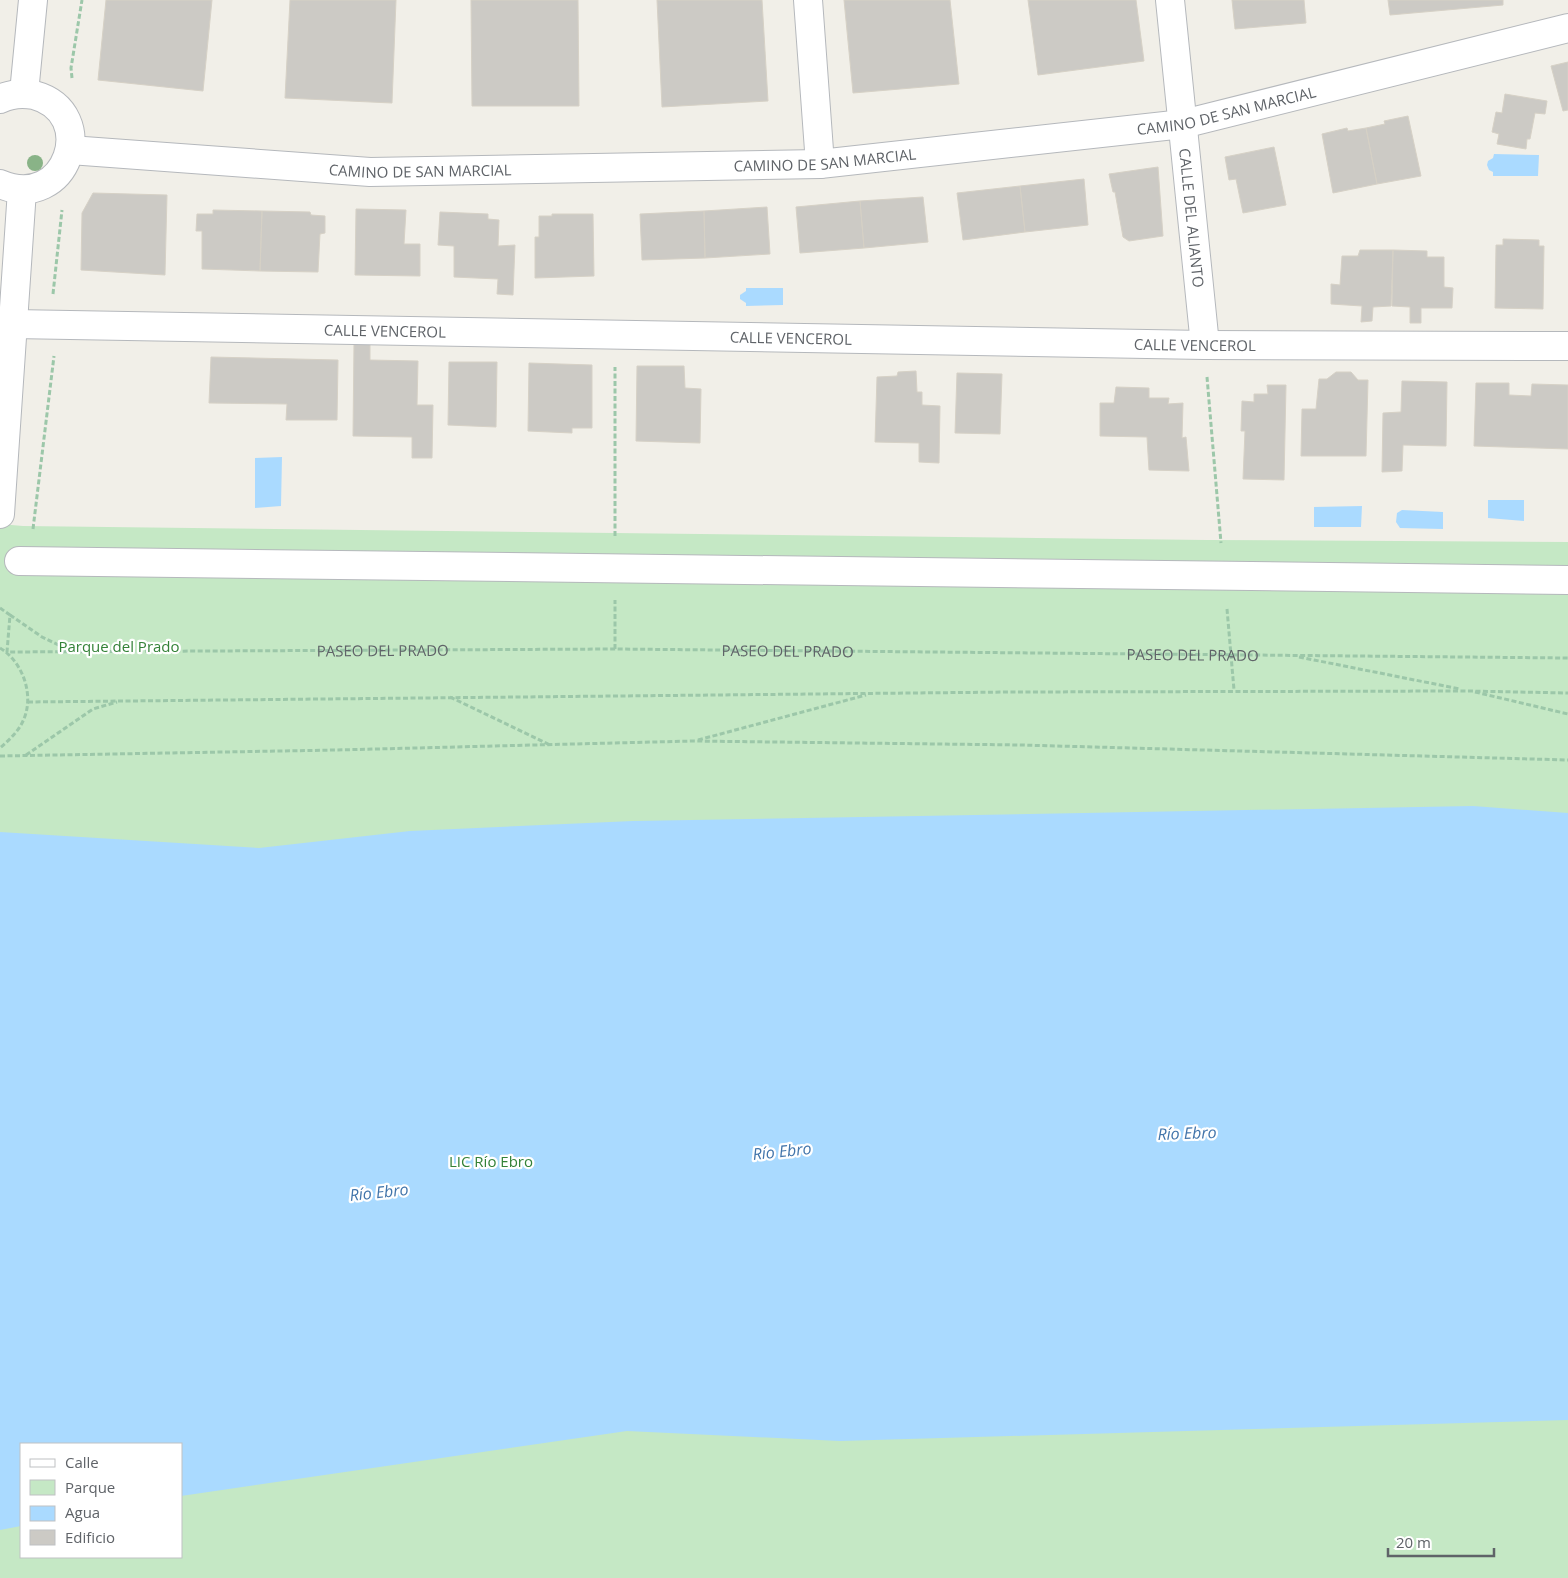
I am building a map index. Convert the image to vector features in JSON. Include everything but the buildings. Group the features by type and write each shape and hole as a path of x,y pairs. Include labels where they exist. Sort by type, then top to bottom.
{"street":[{"path":"0,514 13,324 11,187 44,185 61,171 70,150 70,130 60,111 44,98 12,96 33,0"},
{"path":"808,0 820,164"},
{"name":"CALLE DEL ALIANTO","path":"1170,0 1205,345"},
{"name":"CAMINO DE SAN MARCIAL","path":"70,150 370,172 820,164 1183,124 1568,28"},
{"name":"CALLE VENCEROL","path":"13,324 1205,345 1568,346"},
{"path":"19,561 1568,580"}],"path":[{"path":"73,81 71,68 82,0"},
{"path":"53,296 63,207"},
{"path":"1205,345 1234,690"},
{"path":"614,649 616,364"},
{"path":"0,608 42,637 72,652"},
{"path":"7,652 10,615"},
{"path":"0,648 7,652 19,666 26,683 28,702 24,720 14,736 0,748"},
{"name":"PASEO DEL PRADO","path":"7,652 614,649 1568,658"},
{"path":"1291,656 1468,691 1568,714"},
{"path":"28,702 1234,690 1568,693"},
{"path":"692,741 871,693"},
{"path":"449,697 551,745"},
{"path":"25,756 93,710 123,700"},
{"path":"0,756 692,741 1020,745 1568,760"}],"green space":[{"name":"LIC Río Ebro","path":"0,524 23,526 1207,540 1568,542 1568,1578 0,1578"}],"water":[{"path":"1494,154 1539,155 1538,176 1493,176 1493,172 1489,170 1487,165"},
{"path":"746,288 783,288 783,305 746,306 746,303 740,299 740,295 746,291"},
{"path":"282,457 281,506 255,508 255,458"},
{"path":"1488,500 1524,500 1524,521 1488,518"},
{"path":"1362,506 1361,527 1314,527 1314,507"},
{"path":"1402,510 1443,512 1443,529 1400,528 1396,522 1397,513"},
{"name":"LIC Río Ebro","path":"1473,806 1568,813 1568,1420 840,1441 627,1431 182,1496 182,1443 20,1443 20,1526 0,1530 0,832 259,848 410,831 633,821"}],"park label":[{"name":"Parque del Prado","path":"119,646"}],"water label":[{"name":"Río Ebro","path":"1187,1133"},
{"name":"Río Ebro","path":"782,1151"},
{"name":"Río Ebro","path":"379,1192"}]}
